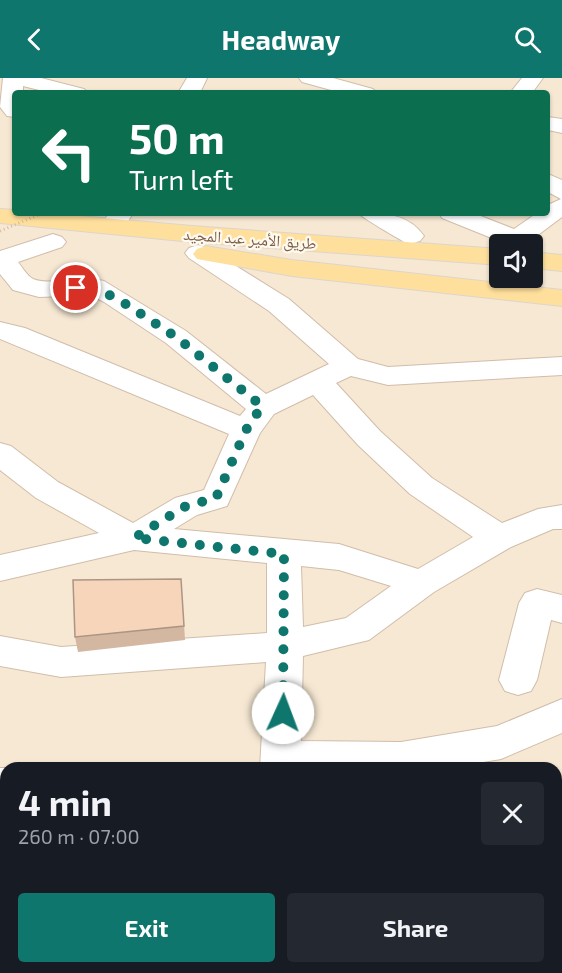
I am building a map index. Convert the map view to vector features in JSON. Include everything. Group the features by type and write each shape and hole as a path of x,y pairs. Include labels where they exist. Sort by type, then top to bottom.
{"main road":[{"name":"طريق الأمير عبد المجيد","path":"0,216 117,220 195,243"},
{"path":"195,243 262,227 308,227 411,236 489,251"},
{"name":"طريق الأمير عبد المجيد","path":"0,236 53,242 195,243 405,263 489,255"},
{"path":"195,243 292,268 562,298"},
{"path":"543,252 562,251"},
{"path":"543,261 562,263"},
{"path":"543,277 562,279"}],"street":[{"path":"14,78 64,90"},
{"path":"309,78 355,90"},
{"path":"523,90 533,78"},
{"path":"9,110 12,91"},
{"path":"550,183 562,192"},
{"path":"550,216 562,206"},
{"path":"376,216 396,225 411,236"},
{"path":"455,216 489,243"},
{"path":"528,234 550,216"},
{"path":"53,242 0,259 22,284 39,289 95,287 113,296 176,337 254,418"},
{"path":"195,243 279,305 348,366 388,376 562,366"},
{"path":"0,330 254,418"},
{"path":"134,538 186,506 216,498 254,418 316,381 348,366"},
{"path":"316,381 369,438 421,486 499,538"},
{"path":"0,454 47,490 134,538"},
{"path":"0,651 61,662 285,646 356,630 422,583 499,538 550,517 562,517"},
{"path":"0,567 134,538 284,554 339,557 422,583"},
{"path":"281,762 285,646 284,554"},
{"path":"518,680 537,603 562,609"},
{"path":"311,762 401,759 501,742 562,715"}],"path":[{"path":"0,231 36,216"}],"shaded area":[{"path":"0,78 562,78 562,762 0,762"}],"building":[{"path":"181,579 184,626 75,637 73,580"}],"route":[{"path":"76,288 95,287 129,306 176,337 262,406 246,430 216,498 186,506 134,538 284,554 283,713"}]}
